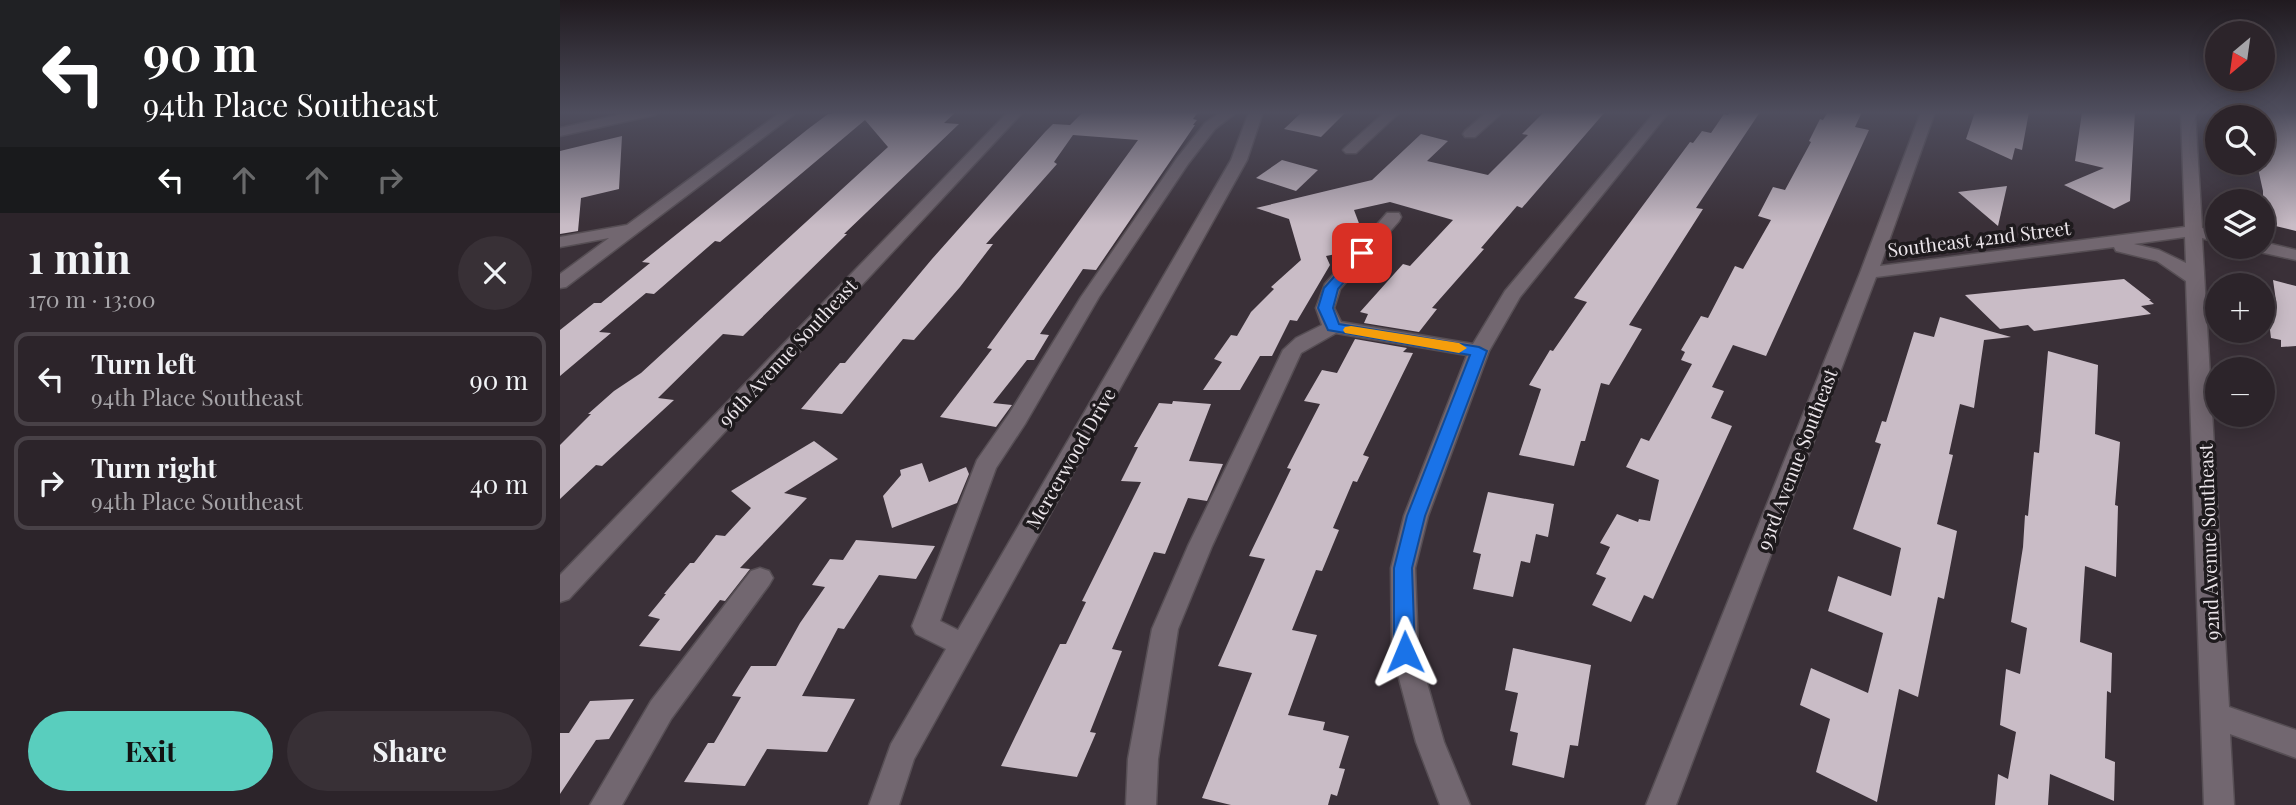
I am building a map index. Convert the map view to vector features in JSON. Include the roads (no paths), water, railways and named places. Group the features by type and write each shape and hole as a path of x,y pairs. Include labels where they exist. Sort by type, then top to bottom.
{"street":[{"path":"560,283 739,150"},
{"name":"96th Avenue Southeast","path":"560,592 980,150"},
{"path":"964,645 925,626 985,466 1017,419 1097,287 1192,150"},
{"name":"Mercerwood Drive","path":"884,805 901,754 1243,150"},
{"path":"1454,805 1430,742 1405,652 1403,568 1416,516 1479,351 1512,295 1631,150"},
{"name":"93rd Avenue Southeast","path":"1661,805 1914,150"},
{"name":"92nd Avenue Southeast","path":"2190,150 2219,805"},
{"path":"1333,327 1325,308 1331,288 1393,217"},
{"path":"560,242 631,229"},
{"name":"Southeast 42nd Street","path":"1868,274 2194,232 2205,234"},
{"name":"Southeast 42nd Street","path":"2096,244 2152,253 2186,269 2197,281"},
{"path":"2275,250 2296,255"},
{"path":"1142,805 1143,759 1165,629 1200,546 1293,350 1333,327 1479,351"},
{"path":"605,805 661,710 761,578"},
{"path":"2215,715 2296,744"}]}
